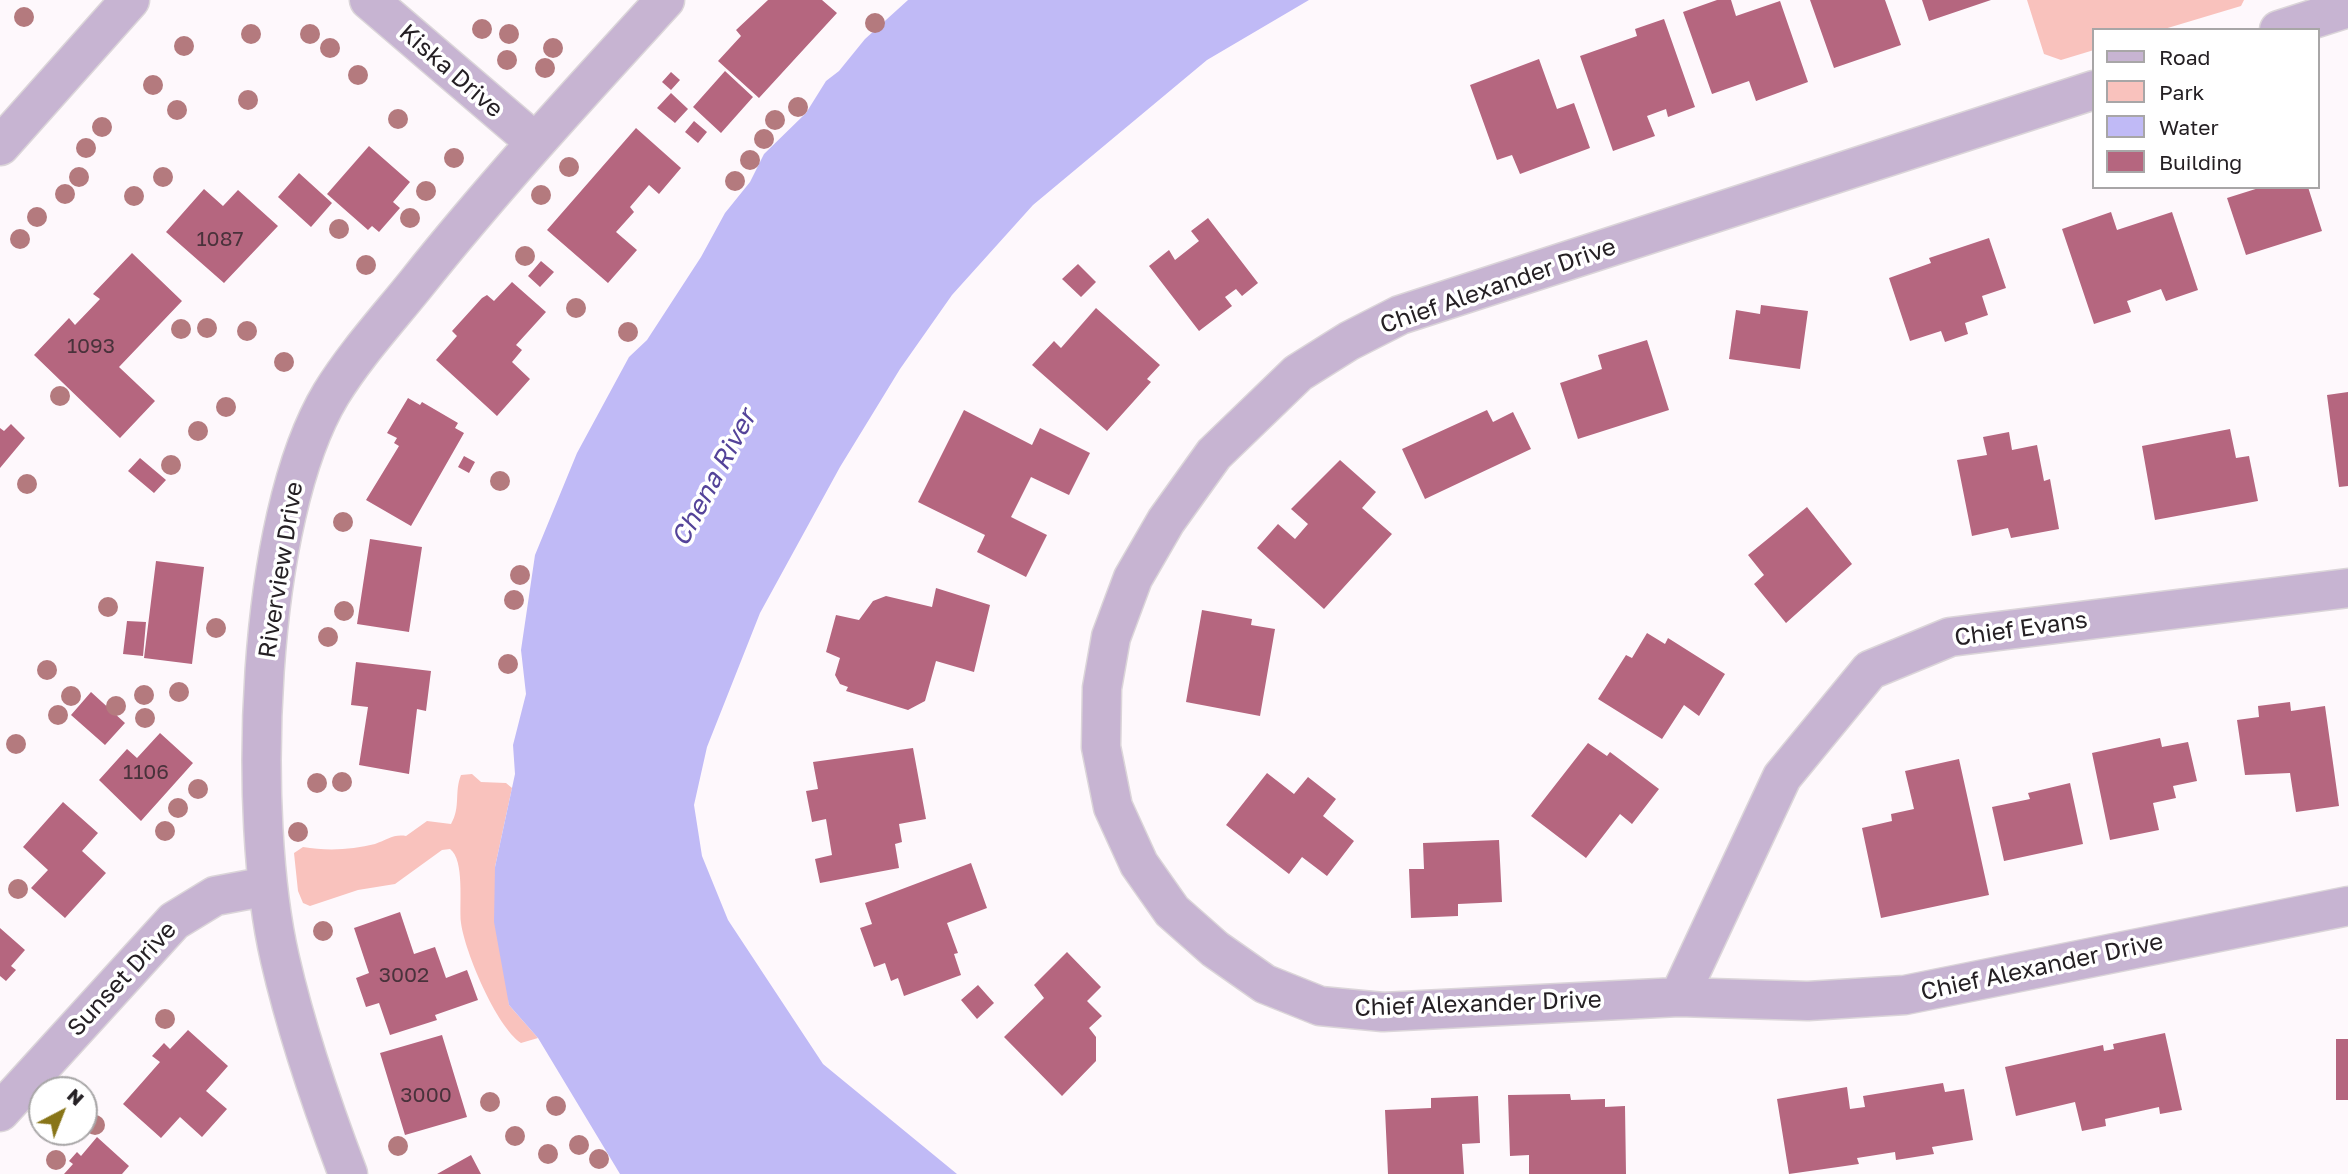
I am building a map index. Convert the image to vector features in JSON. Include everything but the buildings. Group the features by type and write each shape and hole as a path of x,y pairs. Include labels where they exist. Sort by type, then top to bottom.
{"street":[{"path":"0,146 130,0"},
{"name":"Kiska Drive","path":"369,0 535,142"},
{"name":"Riverview Drive","path":"348,1174 310,1072 279,957 268,886 262,798 266,659 283,525 296,470 331,395 353,363 487,194 665,0"},
{"path":"2285,28 2348,8"},
{"name":"Chief Alexander Drive","path":"2092,91 1390,320 1298,373 1214,454 1166,521 1133,578 1111,637 1102,688 1101,747 1113,807 1139,864 1172,911 1215,949 1265,984 1320,1006 1383,1012 1679,997 1808,1001 1905,995 2348,906"},
{"name":"Chief Evans","path":"1679,997 1782,777 1871,670 1950,637 2348,588"},
{"name":"Sunset Drive","path":"0,1112 174,921 215,896 268,886"}],"green space":[{"path":"2027,0 2244,0 2241,6 2168,28 2092,28 2092,51 2061,60 2044,54"},
{"path":"472,774 481,782 506,783 512,788 495,867 509,1005 538,1038 521,1043 511,1034 492,1005 469,952 461,923 460,872 455,855 450,849 442,850 395,884 358,890 310,906 303,903 298,891 294,853 303,847 339,849 375,844 406,836 427,821 451,824 456,812 461,775"}],"water":[{"name":"Chena River","path":"908,0 1309,0 1207,60 1033,205 952,295 900,369 840,467 760,613 707,747 694,805 702,856 728,920 823,1064 957,1174 620,1174 538,1038 509,1005 494,922 495,867 515,774 513,745 526,694 521,650 535,555 577,453 629,357 647,340 701,257 725,213 750,182 764,154 806,113 826,81 839,71 865,39"}]}
